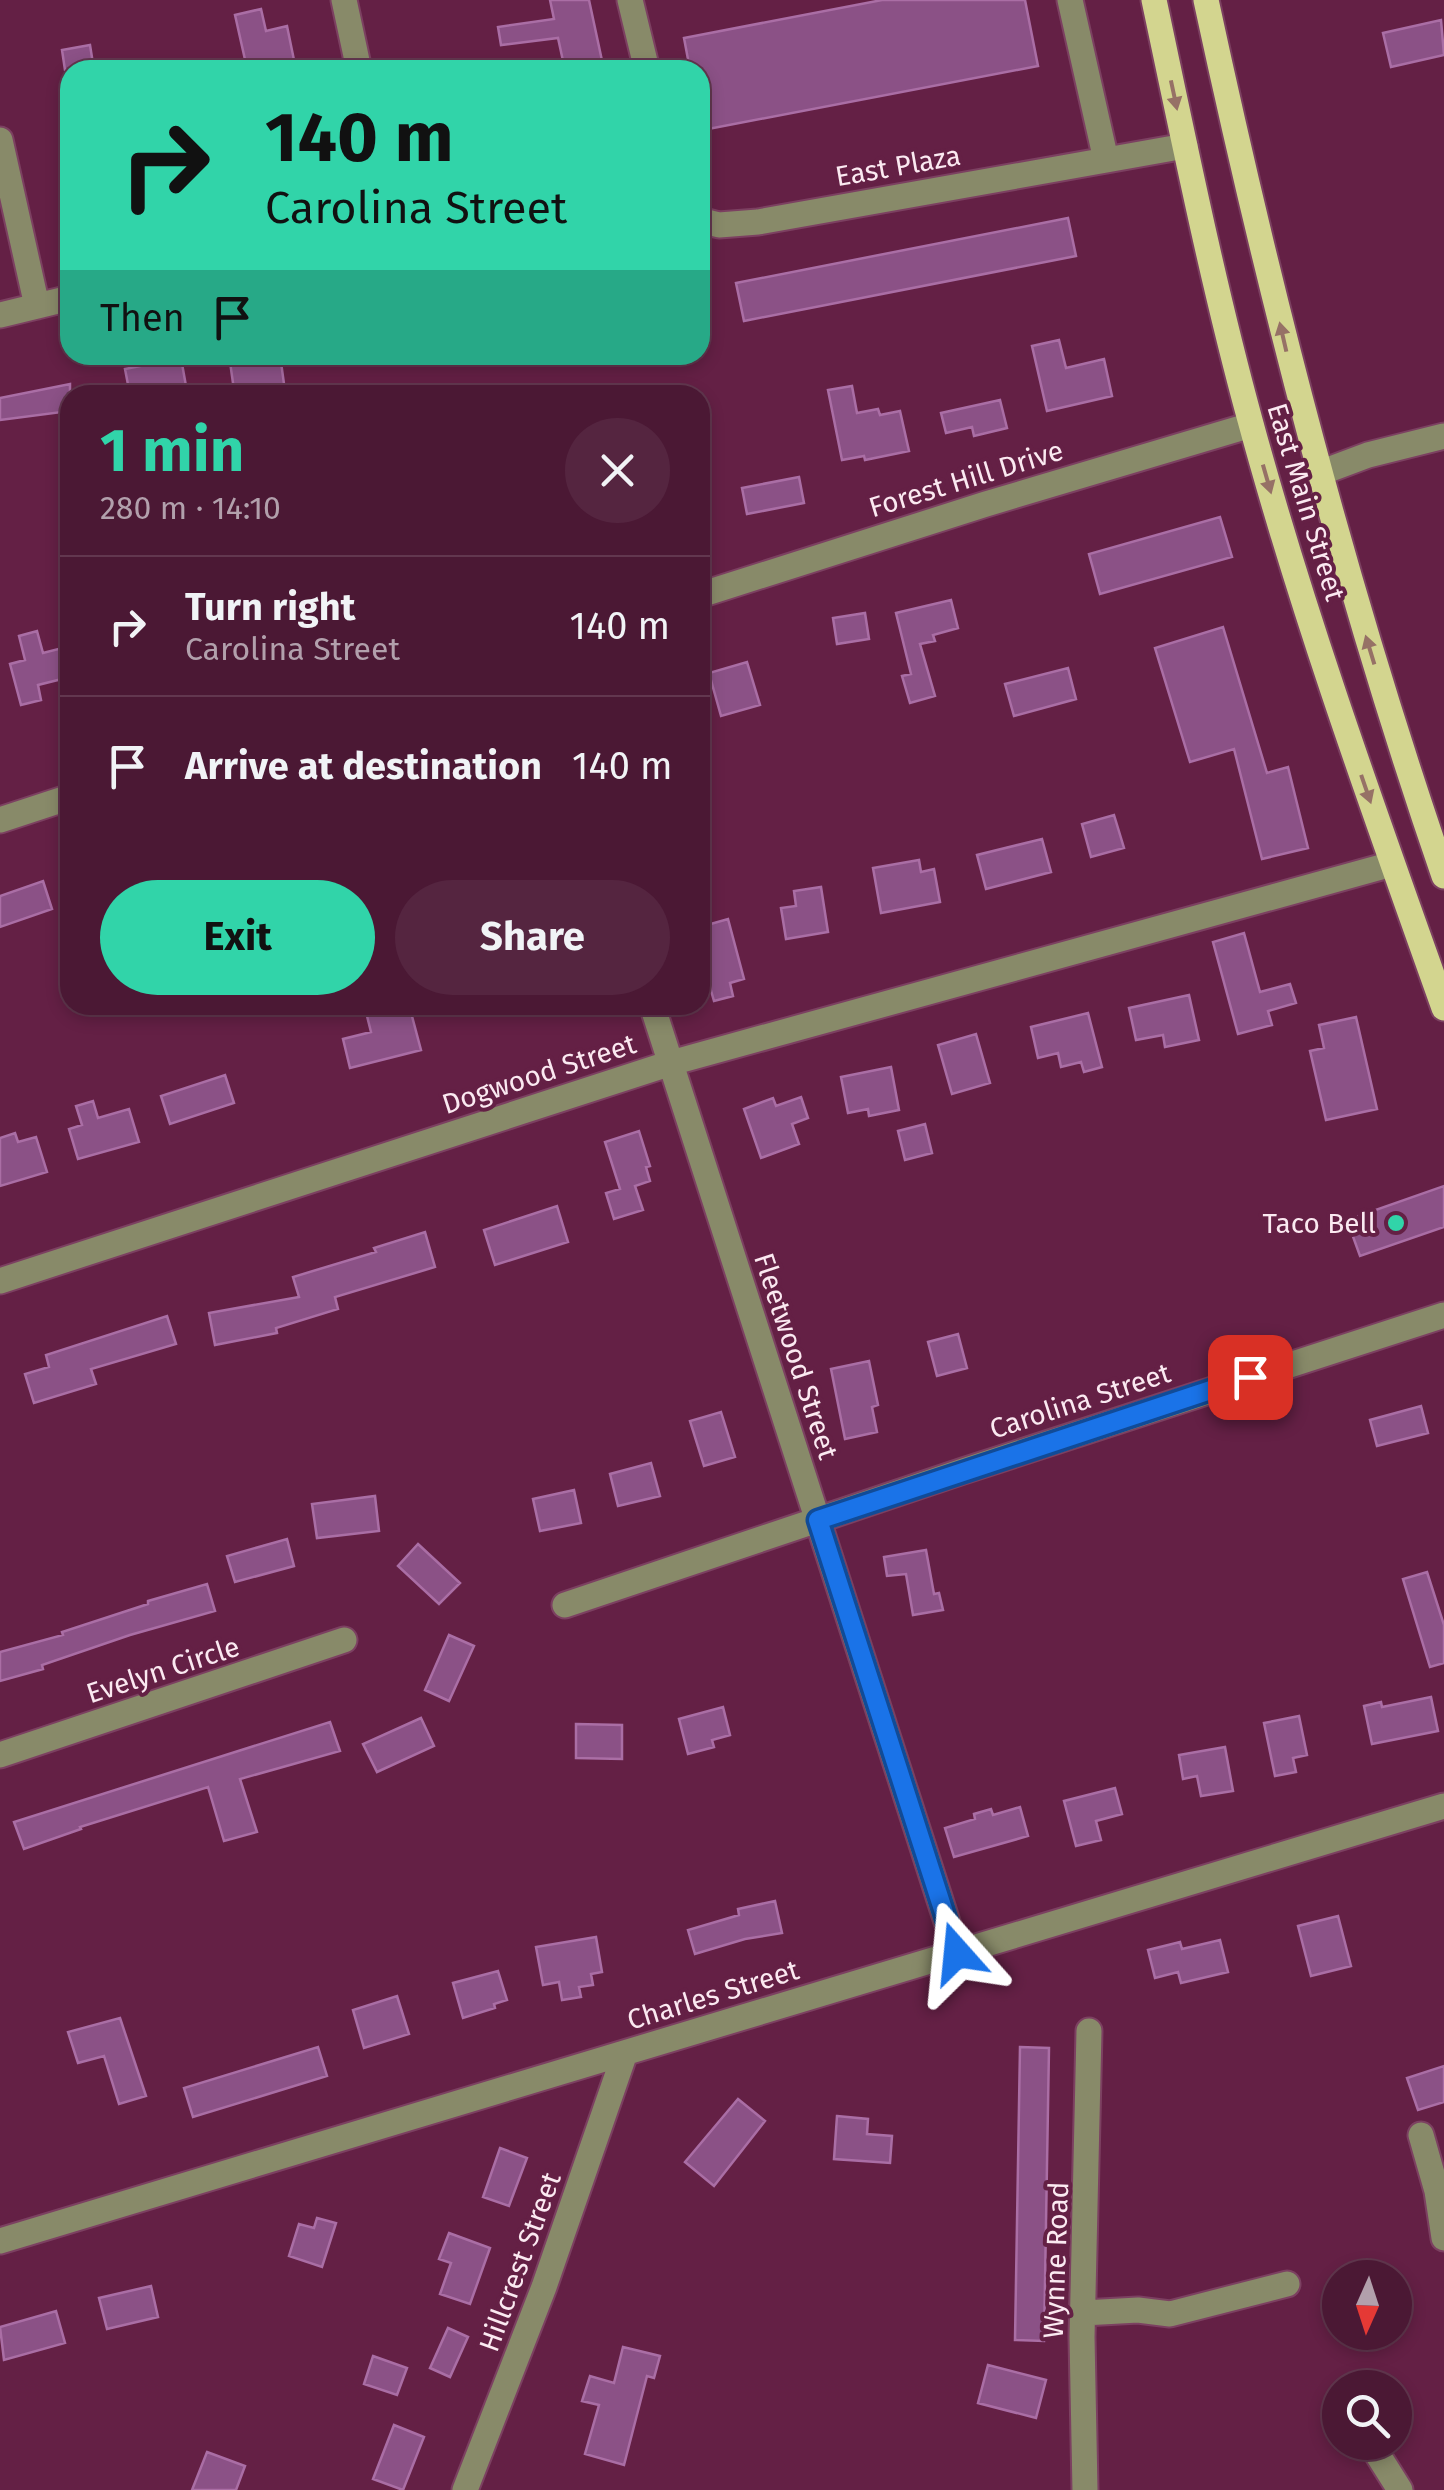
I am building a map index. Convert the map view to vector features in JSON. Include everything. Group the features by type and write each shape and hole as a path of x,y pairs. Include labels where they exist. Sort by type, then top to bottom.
{"main road":[{"name":"East Main Street","path":"1154,0 1203,236 1251,424 1324,666 1444,1008"},
{"name":"East Main Street","path":"1206,0 1288,356 1320,474 1370,650 1444,876"}],"street":[{"path":"344,0 357,60"},
{"path":"630,0 645,60"},
{"path":"1070,0 1106,160"},
{"path":"0,140 37,306"},
{"name":"East Plaza","path":"710,222 758,222 1185,146"},
{"path":"0,315 60,300"},
{"name":"Forest Hill Drive","path":"710,592 1251,424"},
{"path":"1320,474 1368,455 1444,436"},
{"path":"0,820 60,799"},
{"name":"Dogwood Street","path":"0,1281 671,1062 1392,864"},
{"name":"Fleetwood Street","path":"655,1015 957,1953"},
{"name":"Carolina Street","path":"565,1605 1444,1315"},
{"name":"Evelyn Circle","path":"0,1756 344,1640"},
{"name":"Charles Street","path":"0,2241 1444,1806"},
{"name":"Wynne Road","path":"1085,2490 1083,2313 1089,2031"},
{"name":"Hillcrest Street","path":"465,2490 544,2287 624,2053"},
{"path":"1421,2134 1437,2191 1444,2238"},
{"path":"1083,2313 1138,2310 1170,2314 1286,2284"},
{"path":"1381,2460 1400,2490"}],"building":[{"path":"550,0 589,0 602,60 563,60 558,38 501,45 498,27 554,19"},
{"path":"882,0 1025,0 1038,66 710,129 710,60 688,60 684,38"},
{"path":"261,9 266,31 287,26 294,60 245,60 235,15"},
{"path":"1441,20 1444,55 1391,67 1383,33"},
{"path":"90,45 92,60 64,60 62,50"},
{"path":"1068,218 1076,256 744,321 736,283"},
{"path":"1059,340 1066,368 1104,359 1112,396 1047,411 1032,346"},
{"path":"182,365 186,385 128,385 125,369"},
{"path":"230,365 281,365 284,384 233,385"},
{"path":"60,386 60,412 0,420 0,398"},
{"path":"852,386 857,413 878,409 880,415 900,411 909,451 865,460 864,456 842,460 828,390"},
{"path":"1000,400 1007,428 974,436 972,427 946,433 941,413"},
{"path":"799,477 804,503 747,514 742,488"},
{"path":"1220,517 1232,557 1100,594 1089,554"},
{"path":"951,600 958,628 933,635 935,641 920,644 935,696 910,703 902,676 911,674 896,613"},
{"path":"865,613 869,639 837,644 833,618"},
{"path":"1223,627 1267,773 1288,767 1308,848 1262,859 1234,749 1190,762 1155,648"},
{"path":"37,631 43,653 60,649 60,680 38,685 41,700 21,705 10,664 25,660 19,636"},
{"path":"747,662 760,705 721,716 710,673"},
{"path":"1068,668 1076,699 1014,716 1005,684"},
{"path":"1114,815 1124,848 1091,857 1082,824"},
{"path":"1042,839 1051,872 986,889 977,855"},
{"path":"919,860 921,872 934,869 940,902 881,913 873,868"},
{"path":"43,881 52,909 0,927 0,896"},
{"path":"821,887 828,932 786,939 781,908 796,906 794,891"},
{"path":"728,919 744,979 730,983 733,996 714,1001 710,987 710,924"},
{"path":"1244,933 1260,992 1290,984 1296,1003 1268,1011 1272,1025 1238,1034 1213,942"},
{"path":"1189,995 1199,1040 1165,1047 1163,1035 1136,1040 1129,1008"},
{"path":"1088,1013 1102,1067 1084,1072 1081,1062 1061,1067 1058,1053 1038,1058 1031,1027"},
{"path":"412,1015 421,1050 350,1068 343,1039 371,1032 367,1016"},
{"path":"1356,1017 1377,1109 1326,1120 1310,1051 1324,1048 1319,1025"},
{"path":"976,1034 990,1083 952,1094 938,1045"},
{"path":"891,1067 899,1110 869,1116 868,1109 848,1113 841,1077"},
{"path":"225,1075 234,1103 170,1124 161,1096"},
{"path":"801,1097 808,1118 792,1124 799,1144 761,1158 744,1109 773,1098 776,1106"},
{"path":"93,1101 98,1118 129,1109 139,1142 78,1159 69,1129 82,1125 76,1106"},
{"path":"925,1124 932,1153 905,1160 898,1131"},
{"path":"639,1131 650,1166 646,1167 650,1181 635,1186 643,1210 614,1219 606,1193 620,1189 605,1142"},
{"path":"15,1133 18,1142 36,1137 47,1172 0,1186 0,1138"},
{"name":"Taco Bell","path":"1444,1186 1444,1227 1360,1256 1347,1220"},
{"path":"557,1206 568,1242 495,1265 484,1230"},
{"path":"425,1232 435,1267 335,1297 338,1309 276,1328 277,1333 215,1345 209,1313 299,1297 293,1277 376,1252 374,1248"},
{"path":"167,1316 176,1344 91,1369 96,1384 34,1403 25,1374 49,1367 46,1355"},
{"path":"958,1334 967,1368 937,1376 928,1342"},
{"path":"869,1361 878,1405 872,1407 877,1432 845,1439 831,1369"},
{"path":"1421,1406 1428,1433 1377,1446 1370,1420"},
{"path":"721,1412 735,1457 704,1466 690,1421"},
{"path":"651,1463 660,1496 618,1506 610,1474"},
{"path":"574,1490 581,1523 540,1531 533,1499"},
{"path":"375,1496 379,1531 317,1538 312,1504"},
{"path":"287,1539 294,1566 235,1582 227,1556"},
{"path":"418,1544 460,1583 439,1604 398,1566"},
{"path":"926,1550 934,1594 939,1593 943,1610 913,1615 906,1574 887,1576 884,1557"},
{"path":"1427,1572 1444,1625 1444,1663 1430,1667 1403,1579"},
{"path":"207,1584 215,1611 130,1635 42,1665 43,1669 0,1681 0,1652 63,1635 62,1632 148,1601"},
{"path":"449,1635 474,1646 449,1701 425,1690"},
{"path":"1431,1697 1438,1731 1372,1744 1364,1706 1381,1702 1382,1707"},
{"path":"723,1707 730,1735 712,1740 714,1747 688,1754 679,1719"},
{"path":"1299,1716 1307,1755 1293,1758 1296,1772 1275,1776 1264,1723"},
{"path":"421,1718 434,1746 377,1772 363,1744"},
{"path":"330,1722 340,1751 240,1779 257,1832 224,1841 208,1787 24,1849 14,1822"},
{"path":"576,1724 622,1725 622,1759 576,1758"},
{"path":"1225,1747 1233,1791 1201,1796 1197,1776 1183,1779 1179,1755"},
{"path":"1115,1788 1122,1814 1096,1821 1101,1840 1076,1846 1064,1801"},
{"path":"1020,1807 1028,1836 954,1857 945,1828 975,1819 974,1814 991,1809 993,1815"},
{"path":"775,1901 782,1933 695,1954 688,1930 739,1915 738,1909"},
{"path":"1338,1916 1351,1966 1311,1976 1298,1926"},
{"path":"596,1937 602,1972 591,1974 593,1985 579,1987 581,1997 562,2000 559,1982 543,1985 536,1947"},
{"path":"1220,1940 1228,1972 1181,1983 1178,1972 1155,1978 1148,1950 1180,1942 1182,1949"},
{"path":"498,1971 507,2000 463,2018 453,1983"},
{"path":"397,1996 409,2034 364,2048 353,2010"},
{"path":"120,2018 146,2096 119,2104 104,2056 78,2063 68,2032"},
{"path":"318,2047 327,2076 193,2117 184,2088"},
{"path":"1020,2047 1049,2048 1044,2341 1015,2340"},
{"path":"1444,2066 1444,2102 1418,2110 1407,2078"},
{"path":"738,2099 765,2121 714,2186 685,2162"},
{"path":"837,2116 868,2119 867,2134 892,2136 890,2163 834,2159"},
{"path":"500,2148 527,2158 509,2206 483,2197"},
{"path":"317,2218 336,2223 322,2267 289,2256 299,2224 314,2228"},
{"path":"449,2233 490,2248 470,2304 440,2294 451,2263 439,2259"},
{"path":"151,2286 158,2317 107,2329 99,2298"},
{"path":"56,2311 65,2343 4,2360 0,2327"},
{"path":"448,2328 468,2337 450,2377 430,2368"},
{"path":"623,2347 660,2356 654,2378 647,2376 624,2465 585,2454 599,2405 582,2401 590,2376 614,2383"},
{"path":"373,2356 407,2368 397,2395 364,2384"},
{"path":"988,2365 1046,2380 1036,2418 978,2403"},
{"path":"394,2425 424,2437 403,2490 373,2479"},
{"path":"207,2452 245,2466 236,2490 192,2490"}],"place":[{"name":"Taco Bell","path":"1396,1223"}],"route":[{"path":"957,1953 818,1520 1250,1377"}]}
